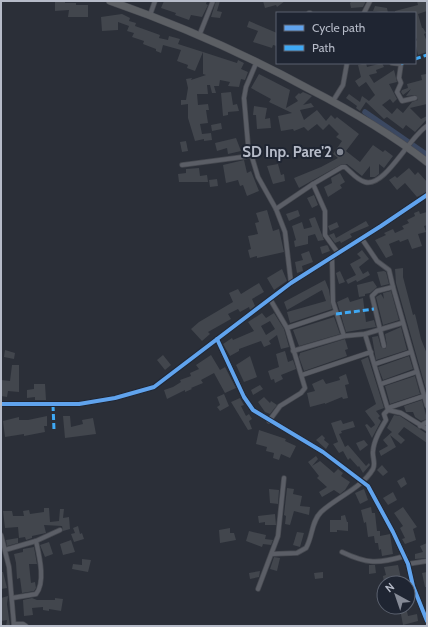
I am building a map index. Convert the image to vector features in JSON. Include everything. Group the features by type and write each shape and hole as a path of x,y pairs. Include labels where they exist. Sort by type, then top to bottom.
{"highway":[{"path":"110,1 150,15 257,61 335,98 409,143 427,162"}],"street":[{"path":"150,15 155,1"},
{"path":"199,36 213,1"},
{"path":"364,12 370,1 374,1"},
{"path":"257,61 246,87 244,98 250,156 258,177 276,209 285,232 291,283"},
{"path":"335,98 341,90 346,78 347,64"},
{"path":"401,64 399,78 401,84 397,92 400,100 415,98"},
{"path":"276,209 313,184 342,167 345,167 361,181 367,183 375,182 383,177 409,143 427,126"},
{"path":"182,165 250,156"},
{"path":"313,184 326,215 325,235 338,253"},
{"path":"1,404 79,404 140,392 161,383 291,283 362,239 427,195"},
{"path":"362,239 378,260 390,270 402,323 427,406"},
{"path":"332,257 333,299 335,312 344,336"},
{"path":"384,346 378,330 372,296 377,291 393,287"},
{"path":"269,421 283,403 304,390 302,375 293,351 287,328 270,299"},
{"path":"287,328 335,312"},
{"path":"293,351 344,336 365,334 402,323"},
{"path":"365,334 388,409"},
{"path":"217,339 250,406 269,421 322,452 363,480 370,488 408,564 417,596 427,621"},
{"path":"302,375 371,352"},
{"path":"375,364 411,352"},
{"path":"381,384 416,372"},
{"path":"272,554 297,553 306,548 313,525 321,512 363,480 374,467 372,451 379,430 386,420 384,414 388,409 424,396"},
{"path":"388,409 401,413 427,429"},
{"path":"420,426 427,422"},
{"path":"258,590 272,554 281,523 284,478"},
{"path":"5,550 36,541 60,530"},
{"path":"1,535 9,567 14,625 23,624 26,626"},
{"path":"12,598 36,594 40,588 36,541"},
{"path":"342,552 357,559 375,562 404,556"},
{"path":"408,564 427,561"}],"building":[{"path":"55,1 76,3 76,5 88,5 88,17 68,17 69,10 55,11"},
{"path":"164,1 207,1 206,4 208,5 202,17 191,15 189,20 175,15 176,13 161,8"},
{"path":"216,1 220,1 217,11 222,12 220,18 211,17"},
{"path":"263,1 285,1 277,7 276,5 265,8"},
{"path":"352,1 366,1 363,7 351,8 350,3"},
{"path":"417,1 427,1 427,11 418,14 422,28 426,33 424,34 427,42 427,52 418,55 416,46 416,12 395,11 418,5"},
{"path":"375,6 387,8 388,12 380,12 373,11"},
{"path":"122,14 130,18 129,21 136,23 135,26 160,35 159,38 168,40 169,36 180,39 178,44 203,52 195,71 187,68 188,65 177,61 181,50 163,45 161,53 156,51 156,49 143,44 144,41 132,37 134,33 127,31 129,26 118,22 118,30 102,31 101,17"},
{"path":"249,21 276,33 276,46 273,45 272,48 253,42 258,31 247,27"},
{"path":"203,52 237,63 238,60 244,63 241,69 248,72 245,80 241,79 239,87 228,86 230,82 220,80 219,86 214,86 216,93 212,93 210,85 207,85 208,94 197,94 198,105 208,104 209,110 206,110 208,123 200,124 202,134 211,133 212,140 204,141 204,139 195,141 188,118 188,104 181,105 181,100 186,100 188,88 186,79 192,78 191,80 206,75 203,74"},
{"path":"366,64 367,67 382,64 384,67 376,70 377,73 369,75 374,83 394,70 397,82 389,84 397,99 393,103 390,99 382,105 392,114 397,108 403,113 412,102 418,100 416,95 406,96 411,89 403,95 401,92 402,90 408,88 407,84 422,80 421,75 426,74 427,104 410,108 421,119 427,116 427,119 415,132 406,125 403,129 387,117 384,119 366,102 360,111 356,108 357,106 346,98 349,94 360,102 362,96 369,101 375,95 366,82 359,87 355,81 361,77 358,65"},
{"path":"259,74 290,90 286,108 298,101 295,97 299,93 300,94 303,92 312,96 303,105 311,103 314,107 300,110 304,120 317,110 326,121 331,115 335,119 337,117 359,134 346,151 360,162 373,145 383,152 385,150 393,156 384,168 379,164 379,174 375,177 370,177 370,166 362,176 347,164 342,164 299,188 294,178 338,158 333,154 342,141 336,137 339,134 329,124 323,130 317,124 308,131 304,127 294,131 293,129 281,131 278,116 292,113 269,102 271,99 251,88"},
{"path":"231,92 233,105 237,104 239,111 228,112 228,115 223,116 221,93"},
{"path":"254,106 267,108 265,119 270,118 271,128 257,129 256,115 253,115"},
{"path":"221,123 222,129 212,131 211,125"},
{"path":"236,138 241,151 228,154 227,148 217,151 215,143"},
{"path":"186,141 188,151 182,152 180,142"},
{"path":"244,160 247,173 251,171 259,191 247,196 243,185 240,186 238,180 226,183 223,165"},
{"path":"278,164 281,175 284,174 285,181 273,184 267,166"},
{"path":"199,168 200,176 207,175 208,182 179,182 178,174 186,173 186,169"},
{"path":"409,168 415,175 418,172 427,182 427,192 417,197 405,183 397,190 389,180 395,176 397,178"},
{"path":"340,173 345,182 340,185 342,188 328,197 324,187 332,183 331,178"},
{"path":"217,179 218,186 210,187 209,180"},
{"path":"314,195 318,205 312,208 307,198"},
{"path":"267,210 273,231 279,229 284,252 257,258 257,256 250,258 248,250 251,249 248,236 258,234 255,223 259,222 256,213"},
{"path":"298,210 300,216 289,221 286,214"},
{"path":"419,211 420,214 427,212 427,225 424,226 426,232 418,234 422,246 412,249 408,239 400,242 399,240 389,244 393,255 386,258 375,240 386,235 384,233 393,229 395,233 404,229 402,226 409,223 407,220 415,216 414,213"},
{"path":"315,217 324,240 318,241 315,234 308,236 308,244 295,247 294,241 296,240 292,226 302,222 304,229 312,227 309,219"},
{"path":"366,221 369,226 350,234 352,237 341,243 340,241 335,243 329,235 334,233 336,238"},
{"path":"337,222 339,227 330,231 328,226"},
{"path":"327,245 330,251 322,254 320,247"},
{"path":"362,250 369,259 359,267 363,274 368,271 370,275 357,282 356,280 348,284 346,280 356,275 350,264 361,258 357,254"},
{"path":"309,251 313,262 302,266 303,271 297,273 295,262 303,260 301,254"},
{"path":"403,268 403,277 413,315 415,314 421,339 427,354 427,393 396,283 395,269"},
{"path":"282,269 287,281 274,290 267,278"},
{"path":"340,271 345,282 339,284 336,273"},
{"path":"377,272 386,272 389,284 381,286"},
{"path":"325,280 329,290 332,309 290,323 287,312 326,301 322,290 287,310 284,302"},
{"path":"373,281 377,287 370,293 365,294 365,296 359,297 357,285"},
{"path":"259,283 264,292 252,299 255,306 250,310 249,307 240,312 238,309 228,314 231,319 208,332 210,334 202,341 191,329 199,322 233,302 229,293 238,289 241,294"},
{"path":"391,291 399,320 383,325 376,297 381,294 384,299 383,293"},
{"path":"348,297 350,302 363,298 366,322 374,320 376,327 346,332 337,302"},
{"path":"262,313 266,318 274,313 284,329 289,347 281,349 277,335 269,341 271,344 264,347 261,341 239,349 239,351 230,356 223,344 232,338 233,340 254,331 248,322","holes":["270,321 275,329 266,335 261,326"]},
{"path":"334,317 340,334 299,346 293,330"},
{"path":"401,327 407,350 376,360 372,337 378,336 381,347 385,349 387,346 385,334"},
{"path":"345,339 348,349 345,350 347,356 304,371 299,357 300,353"},
{"path":"5,350 15,353 14,359 4,357"},
{"path":"285,351 288,362 293,360 296,369 281,375 283,379 275,383 274,379 271,380 268,371 279,367 276,354"},
{"path":"163,355 171,365 165,370 157,360"},
{"path":"211,355 220,370 225,367 236,388 225,393 214,373 201,380 203,383 167,399 164,390 181,382 180,380 191,376 190,373 199,369 196,365"},
{"path":"250,356 257,377 244,382 236,365"},
{"path":"409,356 413,369 383,380 378,367"},
{"path":"368,357 384,408 376,411 380,416 378,418 381,421 372,438 365,425 367,424 371,428 375,425 365,411 376,404 361,360"},
{"path":"12,365 19,365 19,392 8,391 7,397 1,396 1,380 10,381"},
{"path":"346,374 349,384 345,385 348,398 343,399 342,397 325,404 310,407 307,393 315,391 312,384 323,379 326,384 340,380 339,377"},
{"path":"415,376 420,394 390,404 385,386"},
{"path":"34,384 45,384 46,400 35,400 35,397 27,398 27,390 34,389"},
{"path":"260,385 263,389 253,395 251,390"},
{"path":"224,394 229,406 220,411 217,407 220,405 217,397"},
{"path":"264,397 270,403 271,401 277,405 270,414 265,412 258,402"},
{"path":"240,398 244,405 241,406 246,416 249,414 252,419 249,421 252,429 248,430 231,402"},
{"path":"422,400 427,419 421,421 415,417 413,412 406,412 404,406"},
{"path":"394,415 400,416 427,434 427,443 404,427 398,434 405,440 401,444 390,435 396,447 381,456 379,451 388,446 383,440 392,432 387,428"},
{"path":"47,416 47,426 44,426 45,432 24,436 24,434 5,437 3,421 19,417 19,420 28,420"},
{"path":"63,416 70,416 71,427 83,424 82,420 93,418 96,434 65,438"},
{"path":"341,420 343,424 353,421 355,427 341,431 342,433 339,434 345,447 348,445 366,466 369,463 370,465 363,473 359,466 358,467 350,458 348,460 343,451 339,453 333,444 338,442 331,423"},
{"path":"259,430 286,439 285,441 296,446 290,458 281,454 279,460 273,458 274,453 266,451 267,447 256,444"},
{"path":"322,435 325,438 324,440 329,444 326,449 316,440"},
{"path":"364,440 368,445 360,451 356,443"},
{"path":"316,456 318,459 312,466 320,461 334,473 338,469 343,473 341,476 350,482 345,490 340,494 334,490 322,497 319,492 327,487 317,478 319,476 308,462"},
{"path":"382,465 388,472 383,476 377,470"},
{"path":"404,477 407,484 401,488 397,481"},
{"path":"287,488 294,489 293,494 302,496 300,506 310,507 309,515 294,511 290,525 285,524 286,516 284,515"},
{"path":"269,489 279,490 278,504 270,503"},
{"path":"364,489 368,500 360,504 355,493"},
{"path":"393,492 397,500 388,505 383,498"},
{"path":"371,507 372,513 375,513 377,531 380,531 380,536 390,534 393,554 382,556 378,543 375,543 374,536 368,537 366,522 364,523 361,510"},
{"path":"403,507 417,527 413,529 416,540 405,544 402,539 405,538 400,528 403,526 394,513"},
{"path":"44,508 49,508 50,522 59,521 60,509 64,509 63,518 69,517 70,529 63,531 62,526 44,525 46,533 32,536 32,538 26,540 25,537 19,538 18,527 5,528 3,511 12,511 13,516 24,516 23,511 29,510 30,514 44,512"},
{"path":"275,514 276,525 265,525 265,522 259,523 258,516"},
{"path":"345,515 348,522 348,531 337,530 337,532 330,532 330,520 341,520 341,516"},
{"path":"78,526 80,534 82,533 84,539 74,542 71,534 75,533 73,528"},
{"path":"230,528 230,533 234,533 236,540 220,543 219,530"},
{"path":"249,531 266,535 265,539 273,540 271,545 263,544 262,547 246,541"},
{"path":"297,532 304,533 300,547 293,545"},
{"path":"18,538 18,543 7,546 6,540"},
{"path":"71,540 75,552 63,555 60,544"},
{"path":"49,542 53,554 45,557 40,545"},
{"path":"427,543 427,558 415,559 415,554 423,552 420,546"},
{"path":"34,547 37,564 29,564 31,583 35,582 36,588 34,591 22,593 20,578 17,579 14,554 23,552 23,549"},
{"path":"274,557 280,558 277,571 270,569"},
{"path":"82,559 91,560 88,572 72,569 73,564 82,565"},
{"path":"369,565 375,565 376,573 369,574"},
{"path":"398,565 400,575 386,575 384,567"},
{"path":"260,571 259,577 250,579 249,573"},
{"path":"1,572 3,572 7,588 1,589"},
{"path":"323,572 323,578 315,579 314,573"},
{"path":"427,572 427,587 425,587 422,573"},
{"path":"8,596 7,604 10,626 6,626 7,620 1,621 1,598"},
{"path":"32,598 37,600 55,600 55,598 63,599 61,611 49,609 49,611 43,610 43,607 32,608 33,615 24,616 23,600"},
{"path":"417,614 418,621 403,625 401,615 408,616"}],"waterway":[{"path":"365,112 427,155"}],"marked path":[{"path":"416,59 427,55"},
{"path":"336,314 374,309"},
{"path":"53,405 54,430"}],"cycle path":[{"path":"1,404 79,404 115,398 154,387 291,283 427,195"},
{"path":"217,339 244,397 253,410 323,452 368,486 393,532 408,564 413,586 427,621"}],"place":[{"name":"SD Inp. Pare'2","path":"340,152"}]}
